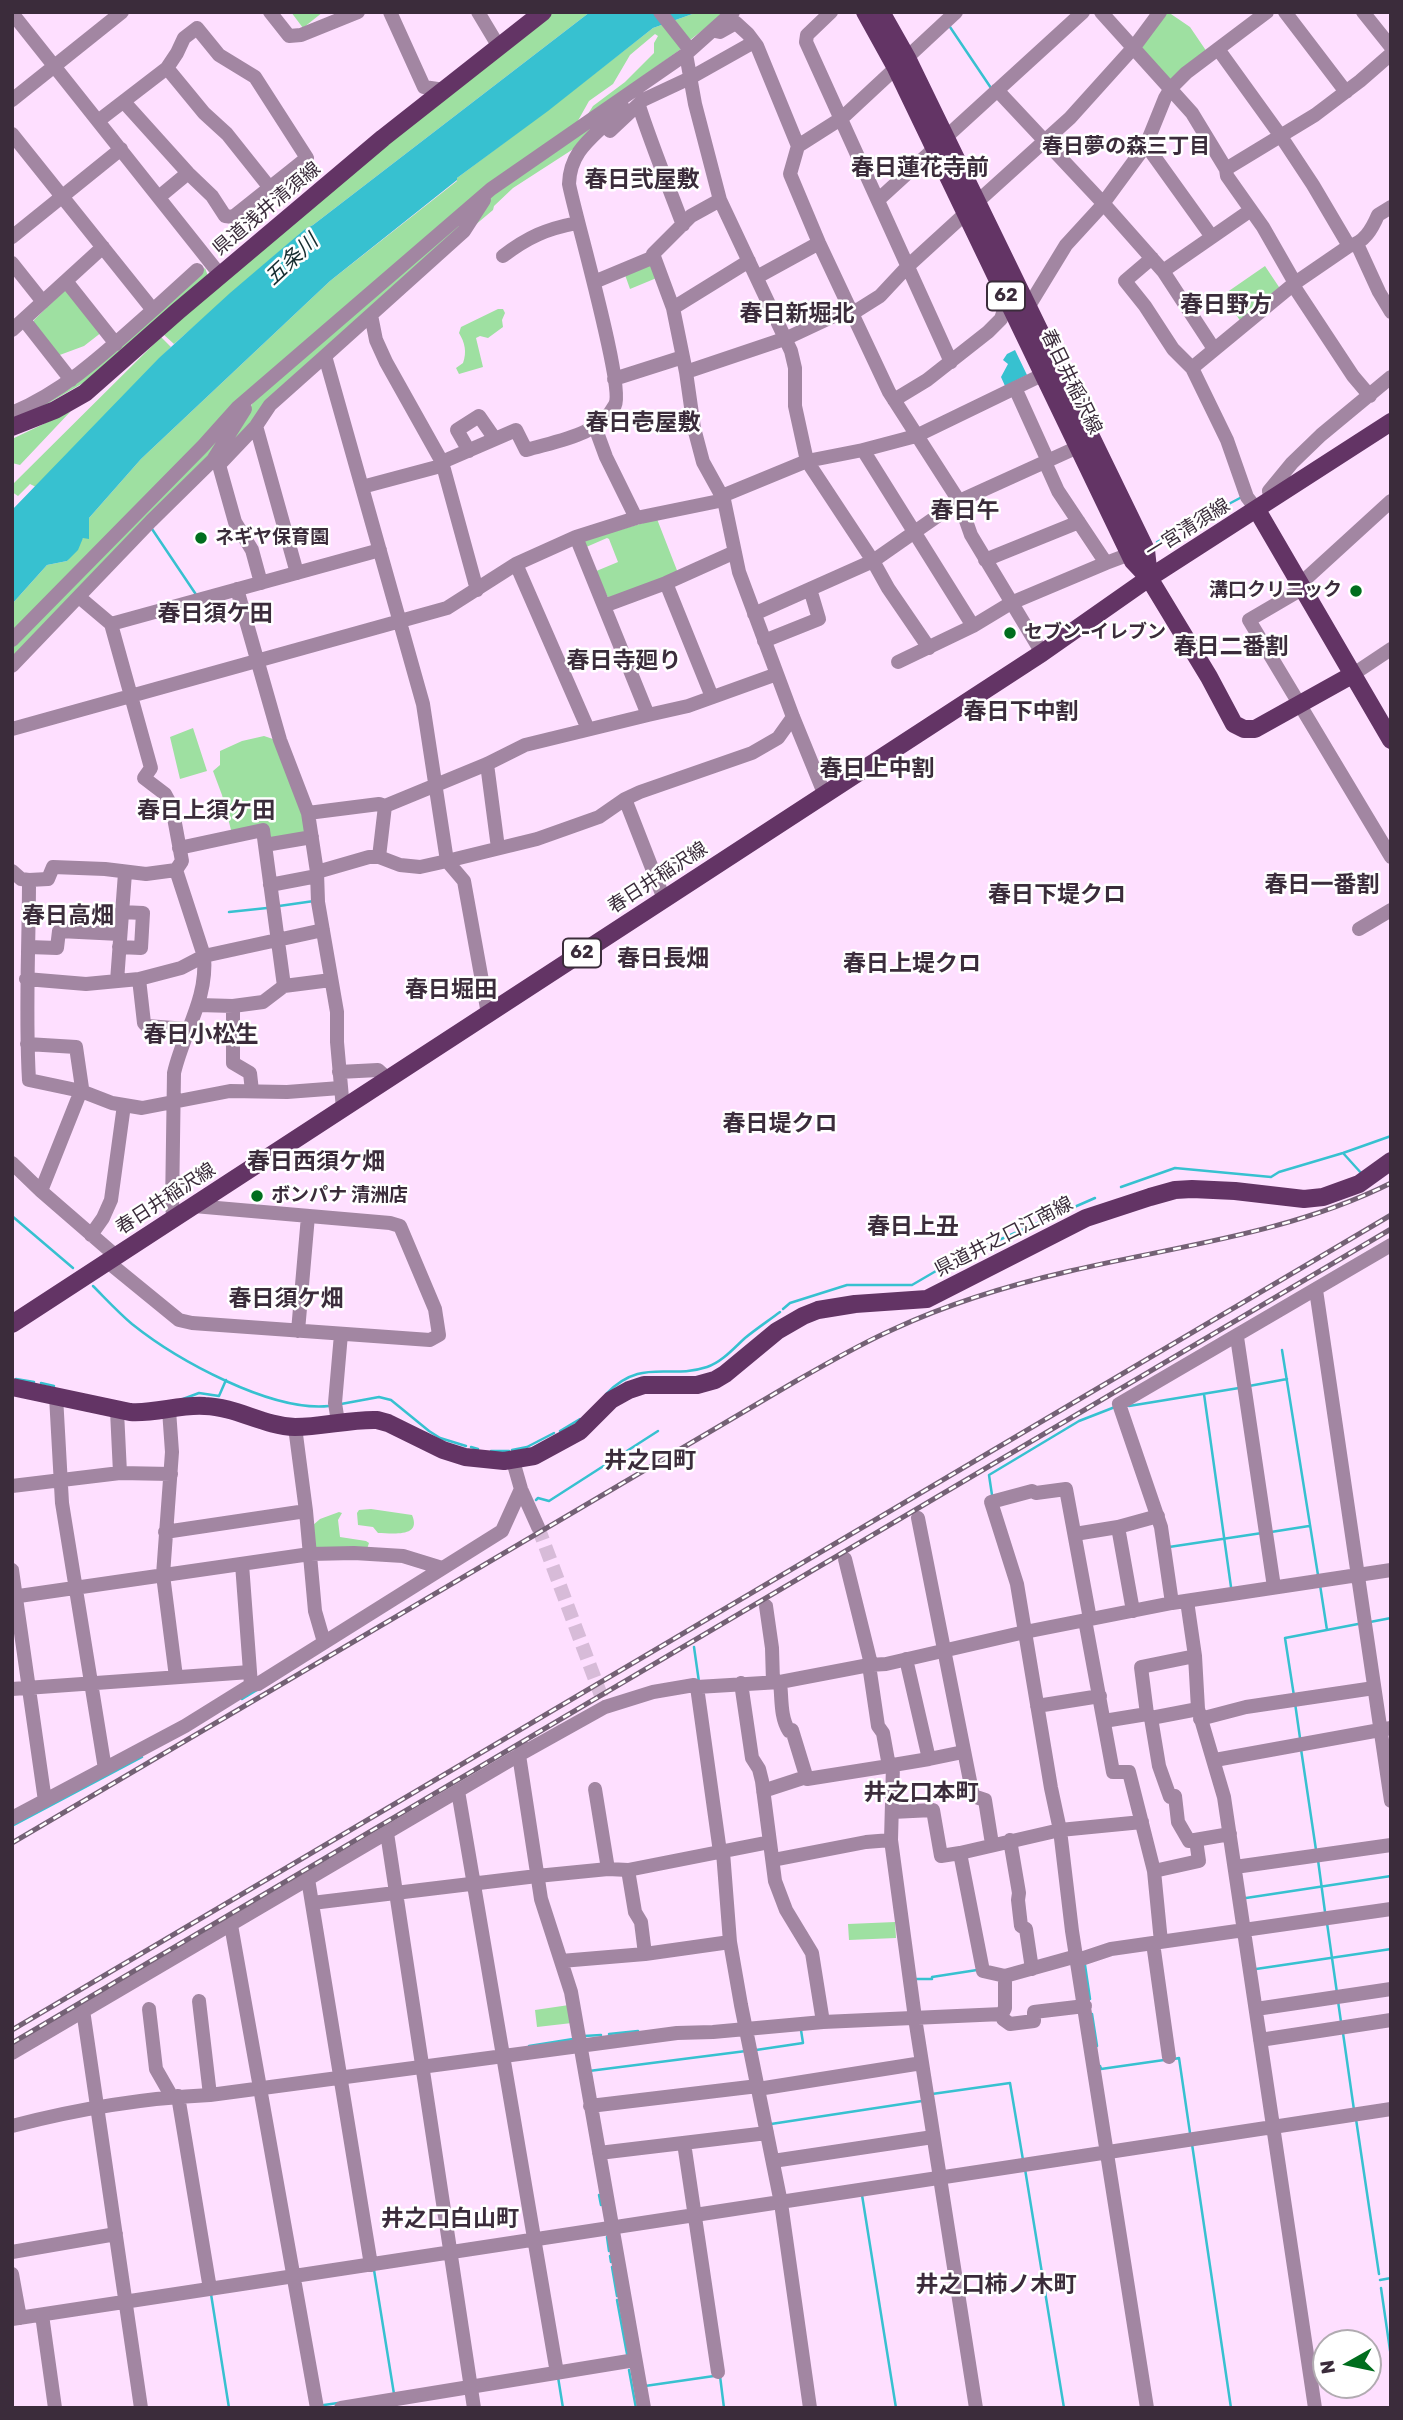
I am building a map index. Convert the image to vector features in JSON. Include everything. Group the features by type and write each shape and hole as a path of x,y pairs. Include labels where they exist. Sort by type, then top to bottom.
{"main road":[{"name":"県道浅井清須線","path":"12,428 55,410 85,393 421,108 543,12"},
{"name":"春日井稲沢線","path":"865,12 901,63"},
{"name":"春日井稲沢線","path":"881,12 901,63 971,208 1009,302 1130,554 1149,578"},
{"name":"春日井稲沢線","path":"971,208 1027,309 1146,550 1149,578"},
{"name":"一宮清須線","path":"1352,675 1255,729 1244,729 1234,724 1149,578 1391,422"},
{"name":"一宮清須線","path":"1257,510 1391,739"},
{"name":"春日井稲沢線","path":"12,1324 1042,653 1149,578"},
{"name":"県道井之口江南線","path":"12,1387 117,1411 144,1413 205,1406 223,1408 295,1427 377,1420 451,1453 481,1459 513,1461 534,1456 580,1431 611,1400 629,1390 644,1385 697,1385 715,1380 777,1331 803,1316 818,1310 855,1304 928,1299 1086,1218 1175,1190 1235,1191 1304,1199 1323,1197 1359,1184 1391,1161"}],"street":[{"path":"270,12 289,36 301,35 358,12"},
{"path":"390,12 424,87 421,108"},
{"path":"478,12 499,47"},
{"path":"660,12 687,49 695,104 720,200 787,338 795,368 795,406 807,461 929,648"},
{"path":"12,640 254,393 491,189 633,91 733,12"},
{"path":"831,12 807,35 806,42 951,362"},
{"path":"798,146 842,117 956,12"},
{"path":"878,200 1083,12"},
{"path":"1101,12 1192,113 1226,169 1227,176 1269,237 1294,284 1353,376 1370,396"},
{"path":"686,372 787,338 852,311 880,296 908,266 1070,118 1134,47 1160,12"},
{"path":"1027,309 1066,245 1099,209 1146,145 1171,88 1186,73 1267,12"},
{"path":"1285,12 1346,92"},
{"path":"1363,12 1391,47"},
{"path":"12,13 221,275"},
{"path":"12,100 118,13"},
{"path":"710,31 720,32 736,23 754,42 798,146 790,174 819,243 894,400 959,501 971,535 1042,653"},
{"path":"99,121 167,68 184,38 197,28 219,55 255,77 307,158 233,217 225,216 212,196 124,102"},
{"path":"578,150 587,151 643,100 690,78 754,42"},
{"path":"1218,49 1280,135 1353,245 1391,312"},
{"path":"1226,169 1315,115 1391,54"},
{"path":"167,68 204,113 227,134 270,188"},
{"path":"424,87 444,90"},
{"path":"997,90 1163,271 1214,349"},
{"path":"362,487 437,467 442,462 516,430 526,450 595,427 617,404 617,392 594,282 577,223 569,171 578,150 619,110 633,91"},
{"path":"639,106 653,150 683,225"},
{"path":"12,134 153,310"},
{"path":"1146,145 1212,237"},
{"path":"12,237 121,149"},
{"path":"159,197 188,173"},
{"path":"12,666 151,521 256,426 270,405 464,231 491,189"},
{"path":"720,200 691,216 653,254 673,308 697,443 703,462 723,498 739,572 824,793"},
{"path":"1192,368 1294,284 1353,245 1373,228 1378,215 1391,208"},
{"path":"1163,271 1251,211"},
{"path":"503,256 523,240 547,229 577,223"},
{"path":"757,277 819,243"},
{"path":"12,330 103,247"},
{"path":"594,282 654,257"},
{"path":"1152,258 1125,281 1173,349 1192,368 1227,440 1247,497 1257,510"},
{"path":"673,308 749,261"},
{"path":"12,263 43,302"},
{"path":"12,413 44,398 71,380 116,344 197,270"},
{"path":"66,281 116,344"},
{"path":"894,400 927,380 988,332 1001,319 1009,302"},
{"path":"371,315 376,340 386,362 442,462 477,590"},
{"path":"24,320 71,380"},
{"path":"325,356 423,704 447,861 464,881 488,1014"},
{"path":"614,379 683,357"},
{"path":"12,729 447,608 516,564 576,537 636,518 723,498 807,461 916,436 1044,374"},
{"path":"1274,499 1269,491 1292,463 1321,435 1388,385"},
{"path":"1015,388 1058,491 1106,564"},
{"path":"254,393 216,463 235,522 252,550 261,583"},
{"path":"469,451 457,430 480,416 495,439"},
{"path":"256,426 298,573"},
{"path":"595,427 606,457 636,518"},
{"path":"754,614 873,561 959,501 1078,447"},
{"path":"863,450 973,626"},
{"path":"1391,501 1301,587 1249,620 1391,857"},
{"path":"985,560 1079,522"},
{"path":"576,537 648,715"},
{"path":"111,624 380,550"},
{"path":"604,606 666,583 735,552"},
{"path":"898,662 973,626 1011,603 1130,554"},
{"path":"516,564 588,729"},
{"path":"666,583 712,697"},
{"path":"237,589 280,740 307,813 312,837 318,902 337,1012 343,1109"},
{"path":"764,641 819,619 810,589"},
{"path":"12,871 21,879 29,880 48,879 53,867 146,874 176,870 182,861 172,807 165,794 144,778 151,768 111,624 79,597"},
{"path":"1352,675 1391,649"},
{"path":"307,813 379,804 385,806 525,746 688,706 777,674"},
{"path":"270,885 317,874 369,857 420,867 537,839 599,817 625,799 752,753 778,738 793,717"},
{"path":"487,764 498,848"},
{"path":"625,799 664,899"},
{"path":"379,857 385,806"},
{"path":"179,848 263,830 284,986"},
{"path":"265,845 312,837"},
{"path":"174,1218 174,1073 179,1052 199,1004 204,981 204,956 176,870"},
{"path":"117,981 125,873"},
{"path":"29,880 29,947 22,982 29,1080 81,1091 111,1103 142,1108 230,1091 286,1092 340,1088"},
{"path":"1359,929 1391,910"},
{"path":"29,947 57,948 59,931 120,941 141,948 143,913 121,912"},
{"path":"22,982 86,984 139,979 181,968 204,956 323,930"},
{"path":"139,979 144,1023 147,1026 187,1030"},
{"path":"199,1004 233,1006 263,1002 284,986 331,980"},
{"path":"233,1006 233,1063 250,1073 251,1091"},
{"path":"27,1044 76,1047 81,1091 41,1191"},
{"path":"339,1072 378,1070 388,1079"},
{"path":"91,1235 111,1200 124,1105"},
{"path":"12,1163 179,1320 430,1340 439,1335 435,1309 400,1226 194,1206"},
{"path":"298,1331 307,1216"},
{"path":"1172,1603 1161,1527 1119,1404 1391,1245"},
{"path":"1316,1290 1374,1688 1385,1729 1391,1801"},
{"path":"338,1422 335,1403 341,1334"},
{"path":"1237,1336 1274,1587"},
{"path":"57,1396 60,1480 105,1769"},
{"path":"169,1410 172,1425 171,1474 163,1575 176,1677"},
{"path":"117,1411 120,1473"},
{"path":"295,1427 315,1611 324,1642"},
{"path":"513,1461 538,1527"},
{"path":"12,1486 120,1473 171,1474"},
{"path":"12,1689 176,1677 250,1679 257,1684 502,1531 522,1489"},
{"path":"1147,2408 1077,1958 1060,1830 1017,1584 991,1502 1032,1491 1036,1493 1066,1489 1112,1772 1129,1772 1154,1871 1157,1942 1170,2057"},
{"path":"165,1532 306,1511"},
{"path":"1075,1534 1118,1527 1158,1516"},
{"path":"918,1518 963,1752 973,1796 985,1800 992,1844"},
{"path":"1118,1527 1133,1611"},
{"path":"14,1596 310,1554 403,1556 442,1568"},
{"path":"845,1559 870,1665 874,1703 891,1766 891,1840 915,2018 976,2408"},
{"path":"242,1564 250,1679"},
{"path":"12,1570 45,1801"},
{"path":"12,2053 605,1707 653,1692 695,1686 777,1682 906,1659 1172,1603 1391,1570"},
{"path":"1187,1601 1195,1656 1199,1714 1215,1760 1230,1834 1315,2408"},
{"path":"766,1606 783,1719 789,1731 792,1730 807,1779 963,1752"},
{"path":"1195,1656 1141,1667 1149,1716 1159,1766 1170,1797 1175,1796 1178,1822 1189,1841 1230,1834"},
{"path":"906,1659 929,1759"},
{"path":"12,1818 185,1726 250,1679"},
{"path":"644,2408 571,1992 541,1899 519,1755 526,1746 602,1700 651,1687 686,1682 695,1686"},
{"path":"741,1683 752,1758 759,1769 764,1791 775,1881 786,1910 812,1953 822,2022"},
{"path":"695,1686 722,1852 730,1942 781,2203 810,2408"},
{"path":"1104,1721 1199,1714 1374,1688"},
{"path":"1037,1706 1100,1696"},
{"path":"1215,1760 1385,1729"},
{"path":"764,1791 806,1776"},
{"path":"595,1789 608,1869"},
{"path":"458,1791 557,2373"},
{"path":"892,1812 933,1810 941,1856 1060,1830 1142,1822"},
{"path":"387,1833 474,2408"},
{"path":"773,1860 866,1842 891,1840"},
{"path":"1010,1840 1020,1894 1018,1900 1021,1926 1026,1929 1032,1969"},
{"path":"1154,1871 1199,1861 1196,1840"},
{"path":"312,1903 537,1876 608,1869 628,1870 770,1842"},
{"path":"1235,1867 1391,1844"},
{"path":"960,1853 983,1971 1005,1976 1111,1949 1391,1909"},
{"path":"628,1870 635,1912 641,1923 645,1954"},
{"path":"308,1879 371,2265"},
{"path":"231,1924 317,2408"},
{"path":"561,1961 645,1954 730,1942"},
{"path":"1005,1976 1005,2008 1002,2014 1003,2019 1010,2024 1034,2021 1034,2012 1085,2006"},
{"path":"1255,2009 1391,1989"},
{"path":"199,2001 210,2095"},
{"path":"149,2009 156,2069 175,2096 210,2289"},
{"path":"83,2010 141,2408"},
{"path":"12,2126 97,2107 175,2096 210,2095 677,2033 822,2022 1002,2014"},
{"path":"1260,2040 1391,2020"},
{"path":"590,2106 758,2087 922,2063"},
{"path":"12,2274 16,2319 1391,2109"},
{"path":"598,2153 767,2133"},
{"path":"773,2161 933,2137"},
{"path":"684,2143 718,2372"},
{"path":"12,2252 116,2234"},
{"path":"42,2315 55,2408"},
{"path":"341,2408 635,2360"}],"green space":[{"path":"291,12 323,12 303,28"},
{"path":"553,12 590,12 305,229 174,344 163,334 387,142"},
{"path":"698,12 726,12 681,49 586,117 593,106 625,82 654,53 654,43 658,36 655,34 630,55 613,84 589,101 575,126 237,403 12,634 12,604 47,565 67,561 83,538 86,538 89,518 141,459 330,281 457,181 457,178 653,28"},
{"path":"1164,12 1190,27 1207,52 1172,79 1168,79 1141,49"},
{"path":"613,111 578,146 513,188 474,226 489,198"},
{"path":"477,206 461,231 252,423 218,459 254,401"},
{"path":"650,262 659,277 630,289 624,272"},
{"path":"1265,266 1281,290 1241,322 1223,295"},
{"path":"205,268 208,276 90,379 42,407 23,413 161,307"},
{"path":"68,290 102,332 84,346 57,356 34,326 34,320"},
{"path":"503,309 505,313 503,327 488,338 476,338 483,367 459,374 456,368 463,363 465,351 459,333 461,327"},
{"path":"161,337 171,347 36,487 30,484 18,496 12,492 12,485"},
{"path":"71,411 20,465 12,463 12,439"},
{"path":"233,418 211,458 12,660 12,645"},
{"path":"657,519 678,573 610,601 594,572 618,562 609,539 584,548 585,540"},
{"path":"193,728 207,771 180,779 170,737"},
{"path":"264,736 273,739 302,812 306,831 273,841 231,830 213,771 220,765 220,751 242,741"},
{"path":"371,1509 412,1515 413,1528 404,1533 378,1533 373,1527 358,1525 359,1510"},
{"path":"342,1513 338,1520 340,1537 366,1541 369,1543 367,1549 317,1549 312,1526 320,1519"},
{"path":"895,1922 896,1938 849,1940 848,1924"},
{"path":"569,2005 572,2023 537,2027 535,2010"}],"water":[{"name":"五条川","path":"590,12 698,12 653,28 457,178 330,281 141,459 89,518 89,539 83,538 78,550 67,561 47,565 12,604 12,510 159,358 305,229"},
{"path":"1015,350 1027,375 1005,386 1001,377 1008,364 1003,360"}],"waterway":[{"path":"950,27 991,88"},
{"path":"1157,542 1240,498"},
{"path":"152,529 197,596"},
{"path":"279,906 314,901"},
{"path":"229,912 267,908"},
{"path":"1121,1187 1175,1168 1271,1177 1279,1172 1391,1136"},
{"path":"1343,1153 1362,1174"},
{"path":"783,1309 790,1303 847,1285 912,1285 960,1257 1095,1198"},
{"path":"12,1216 73,1268"},
{"path":"93,1286 132,1324 151,1338 226,1381 280,1401 306,1406 329,1406"},
{"path":"606,1394 631,1376 680,1372 712,1365 780,1312"},
{"path":"1282,1350 1318,1575"},
{"path":"16,1379 34,1382"},
{"path":"1249,1386 1287,1379"},
{"path":"183,1399 199,1393 219,1396 226,1380"},
{"path":"41,1383 54,1386"},
{"path":"1129,1406 1239,1388"},
{"path":"1204,1394 1231,1587"},
{"path":"341,1404 379,1397 391,1400 440,1438 466,1446"},
{"path":"992,1495 989,1475 1079,1421 1115,1407"},
{"path":"560,1431 580,1419"},
{"path":"536,1500 538,1498 549,1501 658,1431"},
{"path":"512,1450 527,1447 554,1433"},
{"path":"471,1447 478,1449"},
{"path":"491,1451 509,1451"},
{"path":"1271,1532 1309,1526"},
{"path":"1169,1547 1262,1533"},
{"path":"1320,1585 1327,1630"},
{"path":"1370,1622 1391,1618"},
{"path":"1294,1696 1285,1638 1358,1624"},
{"path":"694,1647 699,1682"},
{"path":"242,1699 257,1690"},
{"path":"1295,1703 1300,1738"},
{"path":"1301,1749 1316,1850"},
{"path":"12,1826 142,1757"},
{"path":"1318,1860 1325,1912"},
{"path":"1246,1898 1391,1876"},
{"path":"1327,1923 1337,1993"},
{"path":"1256,1969 1391,1949"},
{"path":"1085,1965 1090,1999"},
{"path":"914,1979 932,1979 977,1970"},
{"path":"1338,2001 1341,2022"},
{"path":"1092,2014 1097,2046"},
{"path":"756,2050 803,2043 801,2030"},
{"path":"609,2034 638,2031"},
{"path":"1343,2033 1354,2110"},
{"path":"584,2036 601,2035"},
{"path":"529,2046 573,2039"},
{"path":"589,2071 746,2051"},
{"path":"1174,2059 1179,2058 1190,2133"},
{"path":"1100,2066 1101,2069 1164,2060"},
{"path":"932,2094 1010,2083 1023,2160"},
{"path":"771,2124 922,2101"},
{"path":"1356,2119 1379,2274"},
{"path":"1192,2144 1231,2408"},
{"path":"1025,2169 1064,2408"},
{"path":"599,2195 601,2205"},
{"path":"862,2195 896,2408"},
{"path":"607,2237 609,2251"},
{"path":"610,2256 611,2262"},
{"path":"612,2267 617,2296"},
{"path":"374,2270 394,2394"},
{"path":"1380,2280 1391,2278"},
{"path":"1381,2288 1391,2357"},
{"path":"211,2294 229,2408"},
{"path":"617,2300 627,2354"},
{"path":"629,2370 636,2408"},
{"path":"645,2386 714,2376"},
{"path":"720,2376 724,2408"},
{"path":"558,2377 563,2408"},
{"path":"324,2405 338,2403"}],"tunnel":[{"path":"538,1527 602,1698"}],"railway":[{"path":"12,1843 796,1381 881,1335 958,1303 1003,1289 1070,1271 1274,1226 1353,1200 1391,1183"},
{"path":"12,2030 1391,1215"},
{"path":"12,2043 1391,1229"}],"place":[{"name":"ネギヤ保育園","path":"201,538"},
{"name":"溝口クリニック","path":"1356,591"},
{"name":"セブン-イレブン","path":"1010,633"},
{"name":"ボンパナ 清洲店","path":"257,1196"}],"district":[{"name":"春日夢の森三丁目","path":"1126,147"},
{"name":"春日蓮花寺前","path":"920,168"},
{"name":"春日弐屋敷","path":"642,180"},
{"name":"春日野方","path":"1226,305"},
{"name":"春日新堀北","path":"797,314"},
{"name":"春日壱屋敷","path":"643,423"},
{"name":"春日午","path":"965,511"},
{"name":"春日須ケ田","path":"215,614"},
{"name":"春日二番割","path":"1231,647"},
{"name":"春日寺廻り","path":"624,661"},
{"name":"春日下中割","path":"1021,712"},
{"name":"春日上中割","path":"877,769"},
{"name":"春日上須ケ田","path":"206,811"},
{"name":"春日一番割","path":"1322,885"},
{"name":"春日下堤クロ","path":"1057,895"},
{"name":"春日高畑","path":"68,916"},
{"name":"春日長畑","path":"663,959"},
{"name":"春日上堤クロ","path":"912,964"},
{"name":"春日堀田","path":"451,990"},
{"name":"春日小松生","path":"201,1035"},
{"name":"春日堤クロ","path":"780,1124"},
{"name":"春日西須ケ畑","path":"316,1162"},
{"name":"春日上丑","path":"913,1227"},
{"name":"春日須ケ畑","path":"286,1299"},
{"name":"井之口町","path":"650,1461"},
{"name":"井之口本町","path":"921,1793"},
{"name":"井之口白山町","path":"450,2219"},
{"name":"井之口柿ノ木町","path":"996,2285"}]}
